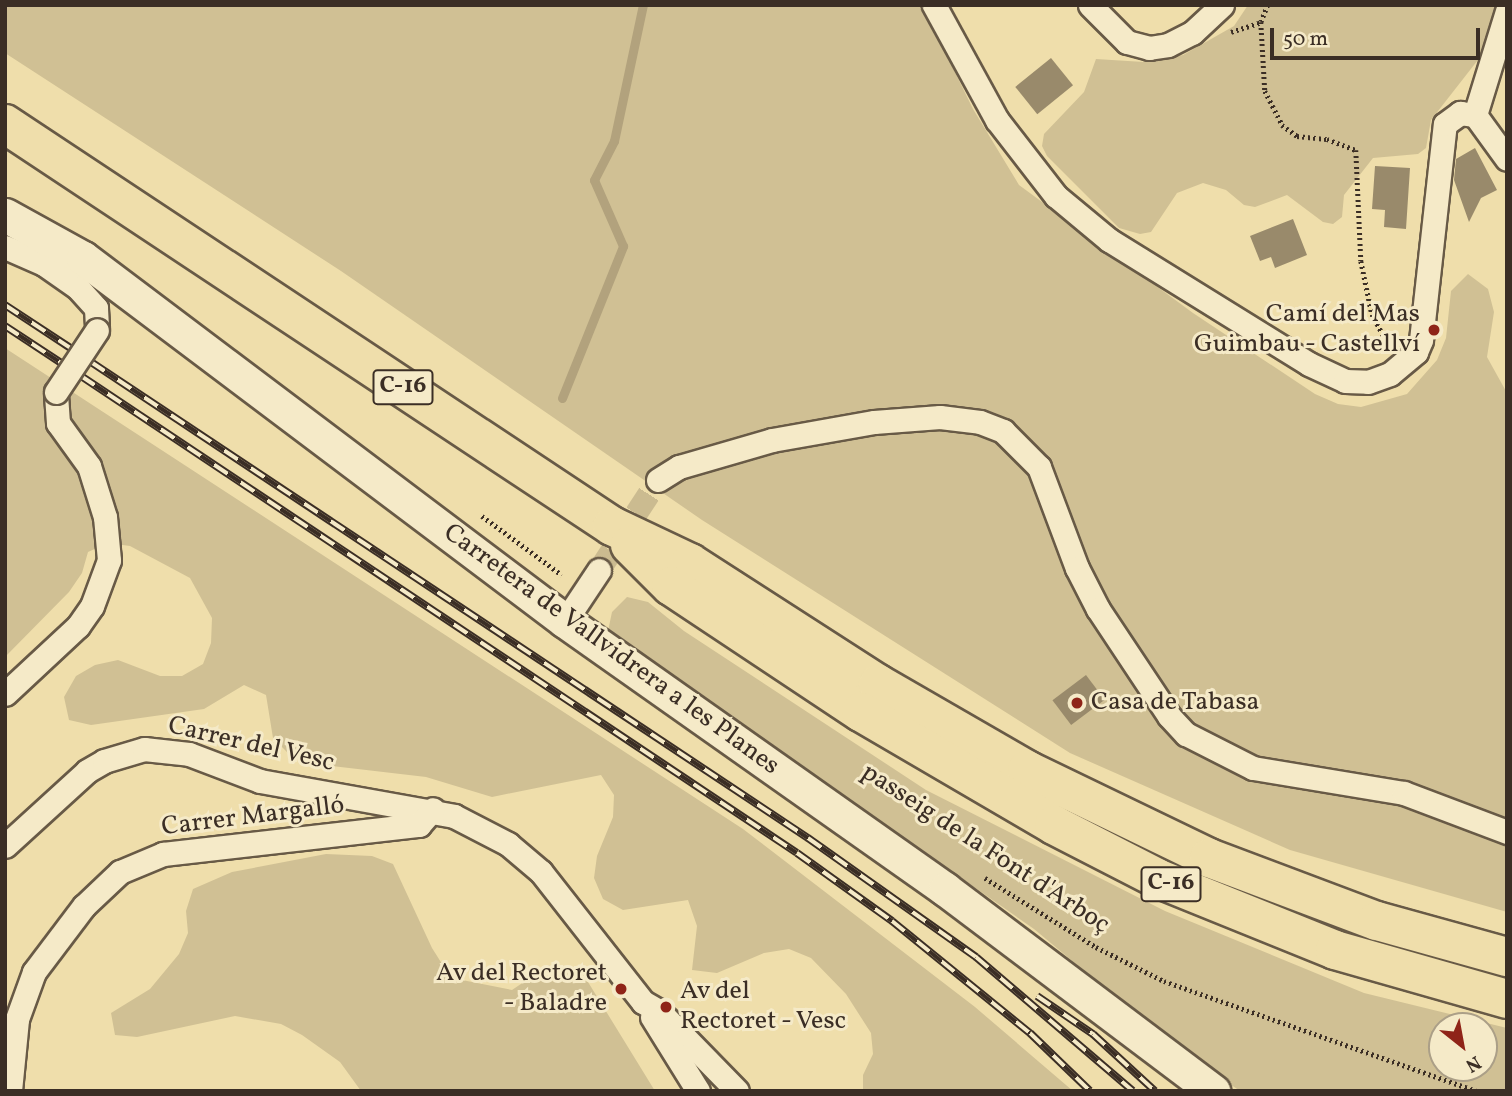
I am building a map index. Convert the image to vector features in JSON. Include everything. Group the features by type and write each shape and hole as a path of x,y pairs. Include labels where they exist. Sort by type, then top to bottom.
{"highway":[{"name":"C-16","path":"5,124 612,526 690,562 870,698 1054,825 1157,878 1335,950 1507,999"},
{"name":"C-16","path":"870,698 1209,858 1377,921 1507,957"}],"main road":[{"name":"Carretera de Vallvidrera a les Planes","path":"5,215 83,258 565,621 944,889 1213,1091"}],"street":[{"path":"934,5 996,120 1038,178 1109,240 1334,377 1368,382 1401,366 1421,340 1443,129 1456,115 1475,115"},
{"path":"1090,5 1127,42 1149,48 1185,37 1222,5"},
{"path":"1475,115 1507,11"},
{"path":"1475,115 1507,159"},
{"path":"5,247 44,264 78,288 96,308 97,330 56,392 58,423 89,466 105,517 109,560 92,606 78,626 5,694"},
{"path":"658,480 679,467 758,443 874,422 962,418 991,426 1018,443 1039,467 1098,609 1169,716 1186,734 1253,768 1404,793 1507,832"},
{"path":"565,621 599,570"},
{"name":"Carrer del Vesc","path":"5,846 87,771 123,753 144,749 189,754 277,784 433,810 492,833 525,857 643,1002"},
{"name":"Carrer Margalló","path":"10,1091 17,1019 34,972 84,906 120,872 163,854 419,825 433,810"},
{"path":"643,1002 698,1091"},
{"path":"643,1002 660,1012 737,1091"}],"path":[{"path":"1268,5 1261,22 1265,91 1282,125 1297,136 1327,139 1356,150 1361,261 1373,314 1401,366"},
{"name":"passeig de la Font d'Arboç","path":"980,875 1096,947 1164,981 1476,1091"}],"shaded area":[{"path":"5,5 922,5 973,109 1019,185 1193,313 1315,394 1338,404 1361,407 1407,394 1437,360 1446,338 1451,291 1468,274 1488,289 1494,312 1487,357 1507,393 1507,912 1290,850 1070,753 702,520 341,271 5,53"},
{"path":"1248,5 1500,5 1481,56 1431,120 1426,148 1418,154 1373,158 1344,195 1342,217 1333,224 1323,222 1287,195 1255,207 1244,205 1226,190 1203,183 1177,193 1151,232 1140,234 1119,228 1047,156 1042,146 1044,134 1084,92 1096,59 1144,62 1183,55 1234,26"},
{"path":"5,348 743,829 975,1007 1073,1091 863,1091 863,1075 873,1054 871,1033 846,994 811,958 789,949 764,953 717,973 692,970 697,926 688,900 623,910 603,899 594,878 597,856 613,817 614,795 601,775 492,797 426,777 332,766 288,753 273,738 266,695 244,685 204,709 91,725 69,720 64,697 76,676 95,665 118,660 160,676 182,676 203,664 211,643 212,618 190,578 130,546 108,543 88,552 82,573 69,592 5,657"},
{"path":"627,597 648,602 684,631 926,790 1165,911 1364,993 1442,1012 1428,1012 1428,1082 1498,1082 1498,1026 1507,1028 1507,1091 1240,1091 1167,1040 1034,929 608,631 612,612"},
{"path":"326,854 372,856 393,864 432,948 444,967 462,980 512,990 549,965 588,982 655,1091 361,1091 340,1062 302,1035 281,1024 235,1016 137,1037 115,1035 111,1013 150,989 179,954 188,933 186,911 193,889 232,872"}],"building":[{"path":"1051,58 1073,85 1037,114 1015,87"},
{"path":"1475,148 1497,190 1481,198 1469,222 1454,180 1456,159"},
{"path":"1375,166 1410,168 1406,229 1384,227 1385,210 1372,209"},
{"path":"1293,219 1307,255 1275,268 1271,257 1260,261 1250,236"},
{"name":"Casa de Tabasa","path":"1086,675 1105,700 1071,725 1052,700"}],"waterway":[{"path":"562,398 623,246 594,180 614,141 643,5"}],"tunnel":[{"path":"599,570 658,480"}],"railway":[{"path":"5,305 75,351"},
{"path":"5,326 66,366"},
{"path":"91,362 808,838 976,957 1133,1091"},
{"path":"81,376 797,853 892,921 1030,1033 1090,1091"},
{"path":"1037,996 1093,1034 1155,1091"}],"place":[{"name":"Camí del Mas Guimbau - Castellví","path":"1434,330"},
{"name":"Casa de Tabasa","path":"1077,703"},
{"name":"Av del Rectoret - Baladre","path":"621,989"},
{"name":"Av del Rectoret - Vesc","path":"666,1007"}]}
